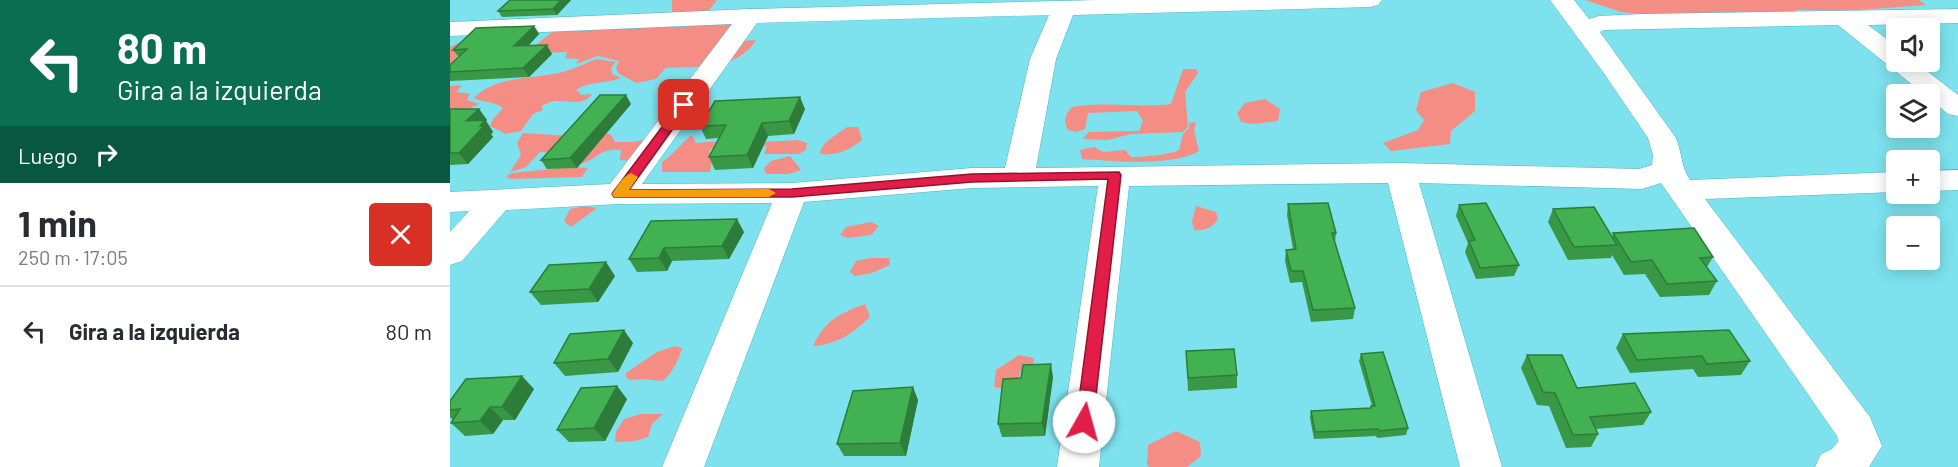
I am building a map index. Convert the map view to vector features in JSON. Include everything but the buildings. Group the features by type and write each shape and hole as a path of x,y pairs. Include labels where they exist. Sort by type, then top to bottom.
{"street":[{"path":"455,33 953,5 1063,9 1169,3 1370,0"},
{"path":"1562,0 1586,30 1662,138 1674,180 1855,429 1861,446 1847,462 1836,467"},
{"path":"1019,177 1043,59 1063,9"},
{"path":"619,194 750,16"},
{"path":"1586,30 1599,23 1642,21 1958,16"},
{"path":"1844,18 1886,50"},
{"path":"1913,72 1958,108"},
{"path":"1401,173 1481,467"},
{"path":"450,202 619,194 792,193 972,178 1115,175 1401,173 1674,180 1886,182"},
{"path":"1078,467 1115,175"},
{"path":"1940,181 1958,180"},
{"path":"682,467 792,193"},
{"path":"450,253 497,200"}],"shaded area":[{"path":"672,0 717,0 707,13 672,12"},
{"path":"1585,0 1919,0 1926,5 1845,11 1798,10 1781,15 1740,12 1656,16 1621,12"},
{"path":"740,21 732,42 756,40 738,57 716,65 666,68 656,79 636,83 618,73 616,68 619,61 598,56 576,64 579,59 565,58 567,52 542,53 450,69 450,47 458,43 468,46 454,60 479,59 504,48 534,46 550,34 556,24 642,23 678,27"},
{"path":"597,59 616,62 611,68 612,74 621,78 581,87 576,90 582,95 592,94 580,102 554,101 541,106 543,110 533,114 521,131 506,134 490,126 503,108 474,98 483,90 506,81 555,74"},
{"path":"1183,69 1196,69 1198,73 1185,92 1188,127 1183,132 1131,134 1108,140 1083,139 1089,132 1139,131 1143,121 1137,111 1088,113 1085,129 1076,132 1068,130 1065,123 1066,117 1072,107 1171,104"},
{"path":"1453,83 1475,92 1475,111 1451,131 1450,144 1391,151 1383,143 1418,130 1424,120 1416,110 1421,92"},
{"path":"462,85 456,92 470,94 467,100 479,104 450,118 450,86"},
{"path":"1265,99 1280,109 1278,121 1253,124 1241,122 1237,113 1245,103"},
{"path":"1196,122 1194,131 1199,151 1188,156 1142,162 1082,159 1080,150 1094,147 1103,152 1125,150 1131,157 1175,152 1179,150 1183,134 1189,128 1189,123"},
{"path":"847,127 858,127 862,140 842,151 820,154 827,142"},
{"path":"604,131 612,136 615,142 647,139 631,161 620,160 621,150 608,150 583,163 562,166 571,154 540,152 526,167 510,172 521,155 517,143 523,133 571,136"},
{"path":"692,135 696,143 723,141 709,151 712,160 710,172 662,172 662,162"},
{"path":"798,140 807,143 806,150 799,154 764,154 767,146 760,145 764,142"},
{"path":"790,156 801,170 788,174 766,174 764,168 771,161"},
{"path":"572,167 588,168 582,177 510,179 506,176 512,173"},
{"path":"585,206 597,208 571,227 564,221 570,209"},
{"path":"1196,206 1216,212 1218,219 1208,228 1194,230 1192,221"},
{"path":"871,222 879,226 871,235 848,238 840,235 846,227"},
{"path":"889,258 890,265 872,273 855,276 850,272 856,261"},
{"path":"865,304 870,317 857,328 837,340 813,346 823,330 834,319"},
{"path":"675,346 682,348 681,353 663,381 630,380 626,377 626,373 657,352"},
{"path":"1019,355 1034,358 1033,368 1020,371 1018,384 1005,389 994,387 996,370"},
{"path":"641,414 663,414 652,424 648,437 635,441 615,442 616,432 624,419"},
{"path":"1176,431 1200,442 1201,456 1187,467 1150,467 1147,465 1148,445"}],"slow traffic":[{"path":"631,177 619,194 769,193"}],"route":[{"path":"684,105 619,194 792,193 972,178 1115,175 1084,422"}]}
